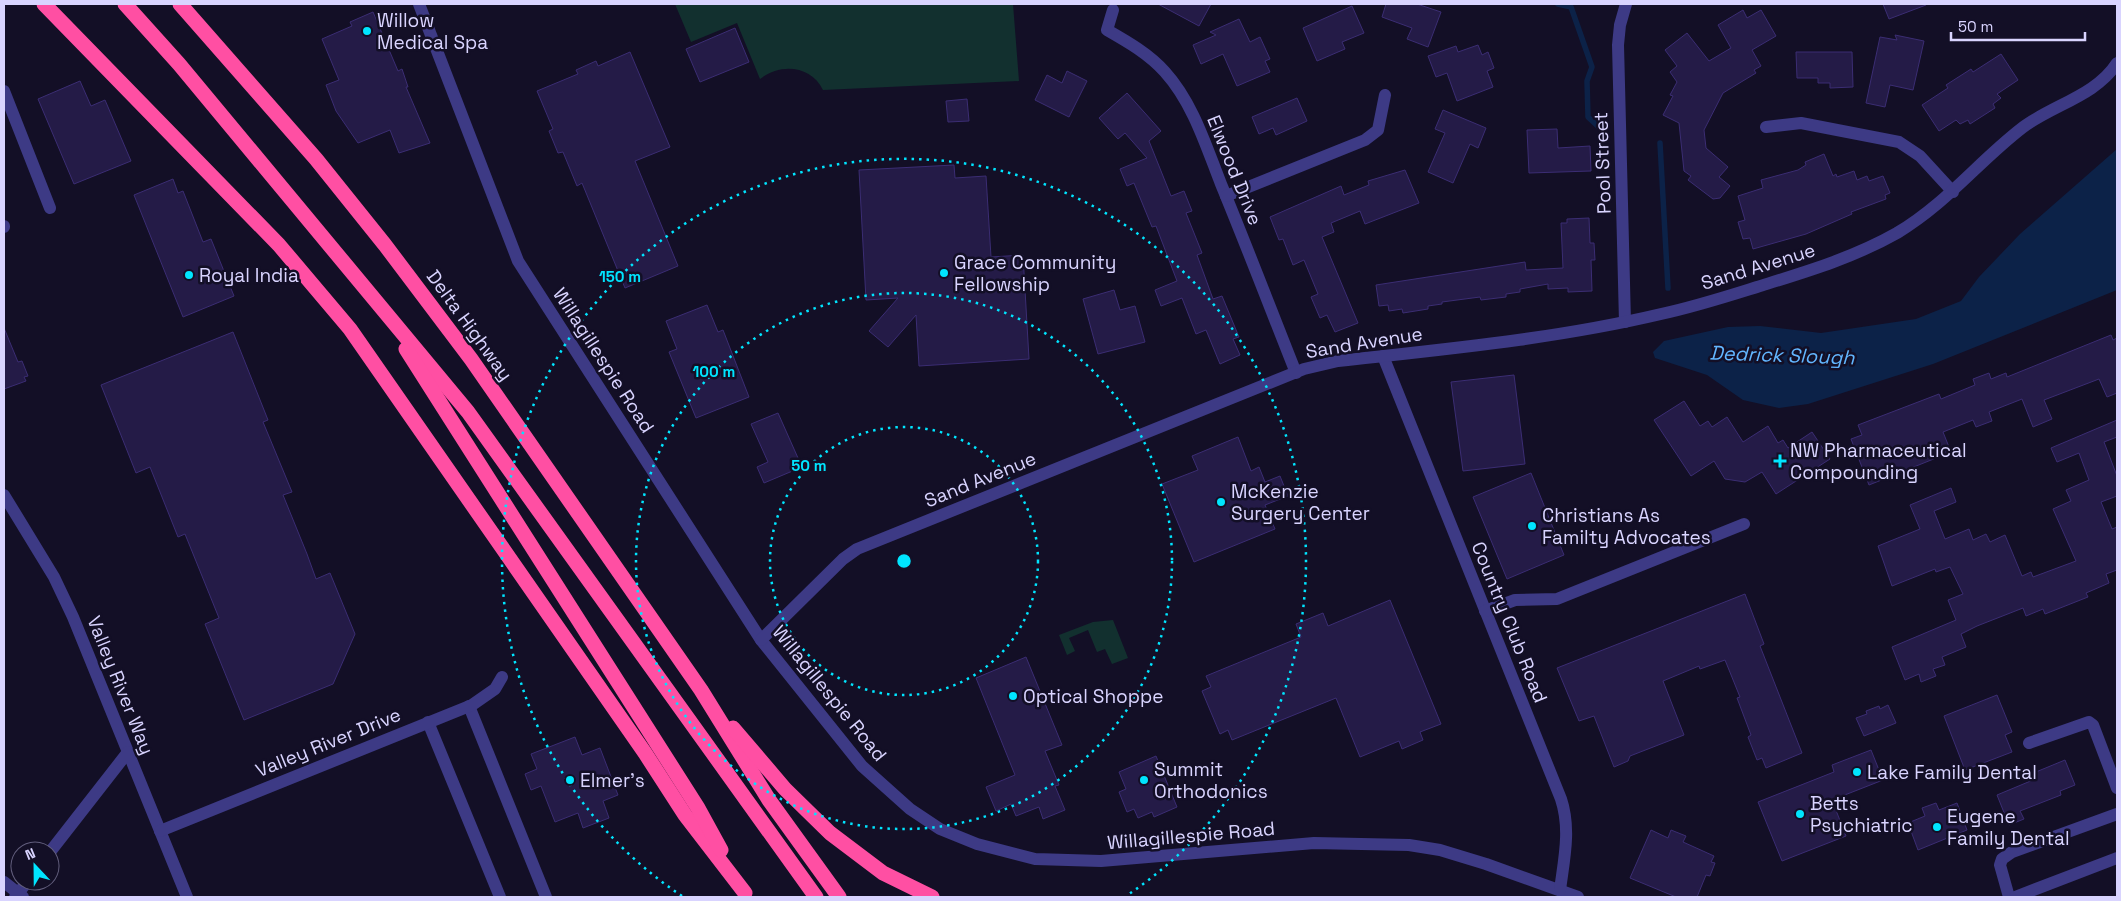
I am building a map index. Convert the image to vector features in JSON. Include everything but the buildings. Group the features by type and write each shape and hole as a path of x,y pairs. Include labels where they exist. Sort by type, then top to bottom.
{"highway":[{"path":"44,4 279,245 350,329 645,753 685,815 746,895"},
{"path":"117,4 179,64"},
{"path":"125,4 179,64 468,412 816,897"},
{"name":"Delta Highway","path":"180,4 316,159 386,245 471,359 701,690"},
{"path":"368,291 698,808 746,895"},
{"path":"701,690 769,800 839,897"},
{"path":"701,690 785,789 830,833 883,873 932,897"}],"street":[{"name":"Willagillespie Road","path":"419,4 518,261 761,640 862,766 910,808 940,830 977,844 1034,859 1101,861 1314,844 1409,845 1440,850 1560,890"},
{"name":"Pool Street","path":"1625,322 1618,44 1620,25 1626,4"},
{"name":"Elwood Drive","path":"1113,10 1107,30 1148,56 1165,72 1180,91 1201,135 1296,373"},
{"name":"Sand Avenue","path":"761,640 843,559 857,549 1296,373 1338,361 1549,336 1625,322 1727,296 1852,255 1911,224 1952,192 2022,128 2092,88 2103,80 2117,63"},
{"path":"4,91 50,208"},
{"path":"1226,196 1365,140 1378,130 1385,95"},
{"path":"1766,127 1801,124 1899,142 1920,156 1952,192"},
{"name":"Country Club Road","path":"1383,356 1564,808 1567,838 1560,890"},
{"name":"Valley River Way","path":"4,495 62,593 92,660 187,897"},
{"path":"1485,610 1515,600 1557,599 1744,524"},
{"name":"Valley River Drive","path":"160,831 469,706 490,694 502,677"},
{"path":"469,706 546,897"},
{"path":"428,722 500,897"},
{"path":"2029,743 2089,722 2093,725 2117,788"},
{"path":"59,841 128,752"},
{"path":"2009,897 2000,865 2002,860 2012,852 2117,814"},
{"path":"2015,897 2117,858"},
{"path":"4,882 19,896"},
{"path":"1560,890 1578,897"}],"green space":[{"path":"675,4 1013,4 1019,81 823,90 811,75 794,69 777,70 760,79 737,23 691,42"},
{"path":"1113,620 1128,658 1112,664 1105,649 1097,652 1088,630 1069,638 1075,651 1067,655 1059,635 1093,622"}],"water":[{"path":"2117,149 2117,290 1933,364 1808,404 1779,408 1743,400 1707,375 1655,358 1653,352 1664,341 1728,327 1760,326 1821,333 1916,319 1961,301 1979,277 2020,234"}],"waterway":[{"name":"Dedrick Slough","path":"1558,4 1571,7 1592,67 1587,81 1588,117 1602,130"},
{"name":"Dedrick Slough","path":"1660,143 1668,288"}],"place":[{"name":"Willow Medical Spa","path":"367,31"},
{"name":"Grace Community Fellowship","path":"944,273"},
{"name":"Royal India","path":"189,275"},
{"name":"NW Pharmaceutical Compounding","path":"1780,461"},
{"name":"McKenzie Surgery Center","path":"1221,502"},
{"name":"Christians As Familty Advocates","path":"1532,526"},
{"name":"Optical Shoppe","path":"1013,696"},
{"name":"Lake Family Dental","path":"1857,772"},
{"name":"Elmer's","path":"570,780"},
{"name":"Summit Orthodonics","path":"1144,780"},
{"name":"Betts Psychiatric","path":"1800,814"},
{"name":"Eugene Family Dental","path":"1937,827"}]}
